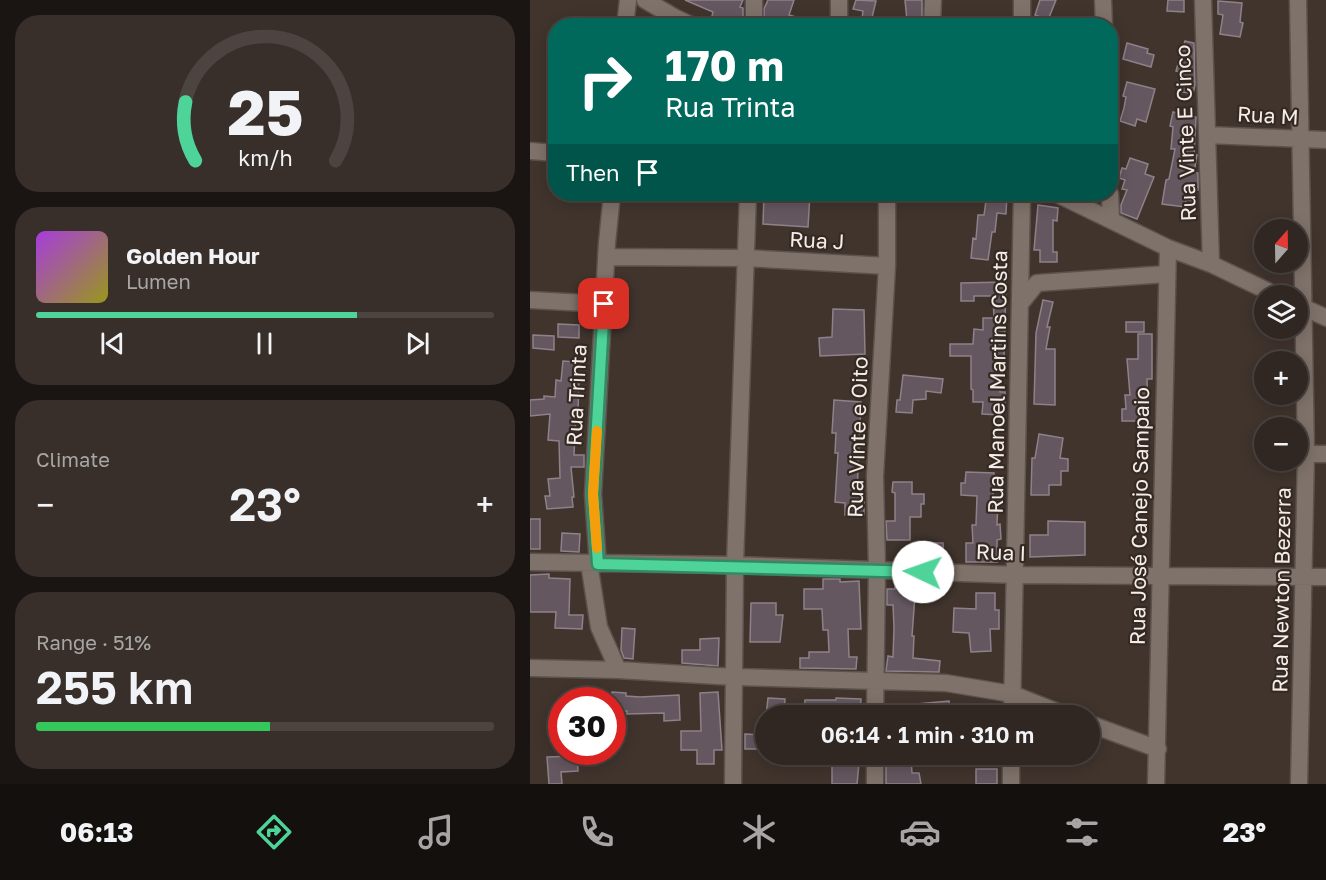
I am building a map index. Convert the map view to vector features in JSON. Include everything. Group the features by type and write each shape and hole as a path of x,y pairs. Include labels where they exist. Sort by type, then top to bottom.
{"street":[{"path":"626,18 628,0"},
{"path":"645,0 674,17"},
{"path":"674,0 674,17"},
{"path":"754,0 754,18"},
{"path":"839,0 839,18"},
{"path":"932,18 933,0"},
{"path":"1022,0 1022,18"},
{"path":"1103,0 1104,18"},
{"name":"Rua Vinte E Cinco","path":"1203,0 1211,264"},
{"name":"Rua Newton Bezerra","path":"1298,0 1300,285"},
{"name":"Rua M","path":"1208,135 1326,140"},
{"path":"530,151 548,152"},
{"name":"Rua Trinta","path":"611,201 606,257 593,494 594,563 599,627 617,670"},
{"path":"733,784 735,566 748,201"},
{"name":"Rua Vinte e Oito","path":"875,705 877,570 875,476 887,266 887,201"},
{"name":"Rua Manoel Martins Costa","path":"1012,705 1022,201"},
{"path":"1072,201 1168,249 1211,264 1255,285"},
{"path":"1110,201 1111,220"},
{"name":"Rua José Canejo Sampaio","path":"1156,784 1168,249"},
{"name":"Rua J","path":"606,257 746,258 887,266"},
{"path":"1020,304 1037,283 1167,274"},
{"path":"530,300 604,304"},
{"path":"1308,310 1326,318"},
{"name":"Rua Newton Bezerra","path":"1301,339 1304,417"},
{"path":"1308,454 1326,454"},
{"name":"Rua Newton Bezerra","path":"1300,784 1306,471"},
{"name":"Rua I","path":"530,562 1016,575 1326,577"},
{"path":"530,668 946,683 1012,694 1040,705"},
{"path":"1100,728 1158,749"},
{"path":"875,765 875,784"},
{"path":"1011,784 1012,765"}],"building":[{"path":"685,0 743,0 740,7 743,8 743,18 712,18 713,12"},
{"path":"768,0 794,0 789,15 796,17 764,18 764,9"},
{"path":"856,0 876,1 872,18 862,18 863,11 853,9"},
{"path":"905,0 922,0 922,18 907,18"},
{"path":"1040,0 1056,0 1049,18 1035,15"},
{"path":"1168,0 1184,0 1184,12 1167,11"},
{"path":"1218,1 1242,3 1240,22 1243,23 1240,37 1220,34 1223,15 1218,14"},
{"path":"1185,41 1194,43 1195,85 1193,94 1177,91 1180,72 1176,71"},
{"path":"1127,43 1148,49 1147,53 1154,55 1151,67 1123,59"},
{"path":"1127,82 1155,89 1146,122 1137,119 1135,126 1120,121"},
{"path":"1173,112 1196,117 1194,155 1197,155 1194,172 1198,173 1198,190 1193,190 1192,201 1186,200 1185,207 1162,204 1175,149 1171,149 1173,127 1170,126"},
{"path":"1130,158 1148,164 1145,174 1154,177 1137,219 1121,213 1121,205 1127,190 1122,189 1125,180 1119,178 1122,168 1126,169"},
{"path":"764,201 810,201 808,227 763,224"},
{"path":"986,201 1007,201 1006,214 997,213 988,260 971,258 973,238 976,239 978,215 984,215"},
{"path":"1038,205 1058,208 1057,221 1053,220 1053,252 1057,252 1057,262 1040,262 1040,250 1034,250"},
{"path":"1006,282 1004,357 1000,357 1000,392 1005,392 1005,402 1002,402 1001,415 982,414 983,402 973,402 971,356 950,356 950,344 973,344 974,329 983,330 983,318 994,318 993,296 974,296 974,301 961,301 961,283"},
{"path":"1043,300 1053,302 1047,327 1050,327 1046,349 1055,349 1055,405 1034,404 1036,333"},
{"path":"833,309 864,310 865,354 820,356 819,338 832,337"},
{"path":"1126,322 1144,322 1144,332 1126,332"},
{"path":"558,324 579,325 579,338 558,337"},
{"path":"1138,334 1152,334 1152,379 1147,379 1148,421 1122,421 1122,409 1126,409 1125,395 1130,395 1127,359 1138,359"},
{"path":"533,335 554,336 554,350 533,348"},
{"path":"563,361 576,362 575,381 579,381 574,455 584,455 584,467 571,467 573,507 547,509 545,496 550,496 548,479 560,478 559,441 548,440 550,414 530,416 530,400 544,399 544,396 555,397 556,380 561,381"},
{"path":"903,375 943,379 941,393 926,391 926,399 913,400 912,413 896,412"},
{"path":"834,400 861,402 857,494 864,494 864,515 845,515 845,503 835,502 838,453 835,453 836,433 832,433"},
{"path":"1039,434 1063,438 1060,458 1068,459 1068,471 1061,471 1061,485 1049,485 1049,495 1031,495 1032,458 1035,458"},
{"path":"966,472 994,473 993,499 998,499 997,525 1000,524 1001,539 997,540 997,562 966,562 966,543 973,543 972,525 976,525 977,496 961,495 961,483 965,483"},
{"path":"893,482 912,482 912,494 924,494 921,517 910,517 910,540 887,540 886,521 895,521"},
{"path":"530,519 540,519 540,549 530,549"},
{"path":"1048,521 1085,522 1085,555 1030,557 1030,535 1048,535"},
{"path":"562,533 580,534 579,552 561,551"},
{"path":"931,543 943,543 944,562 931,561"},
{"path":"549,574 549,578 570,579 569,615 583,615 582,629 555,628 556,612 530,612 530,575"},
{"path":"823,579 840,579 840,582 859,581 861,629 848,629 849,657 857,657 856,669 800,668 800,658 809,658 809,652 829,652 828,630 823,630 822,609 804,609 804,589 823,589"},
{"path":"895,583 943,583 943,595 915,595 912,636 914,636 913,658 940,661 939,672 886,671 888,656 893,657 894,628 893,605 887,605 887,589 895,589"},
{"path":"976,593 995,593 995,610 999,610 999,629 990,629 991,651 971,652 969,633 953,632 954,608 976,609"},
{"path":"751,603 776,603 776,615 783,615 780,642 750,642"},
{"path":"622,628 635,629 633,659 624,658 621,650"},
{"path":"719,638 718,666 682,663 682,650 700,650 700,639"},
{"path":"718,692 722,750 714,750 714,764 697,764 697,750 681,750 681,731 701,731 700,693"},
{"path":"679,695 680,720 664,721 664,713 627,714 626,696"},
{"path":"768,698 785,699 785,705 767,705"},
{"path":"836,698 861,699 861,705 805,705 805,700 836,700"},
{"path":"949,701 949,705 905,705"},
{"path":"745,734 755,734 755,749 745,749"},
{"path":"547,757 548,765 578,765 578,771 561,772 562,784 549,784"},
{"path":"832,765 859,765 857,784 832,784"},
{"path":"886,765 912,765 912,773 919,773 921,784 886,784"},
{"path":"976,769 997,769 997,784 976,784"}],"slow traffic":[{"path":"597,431 593,494 597,548"}],"route":[{"path":"604,304 593,494 598,564 923,572"}]}
